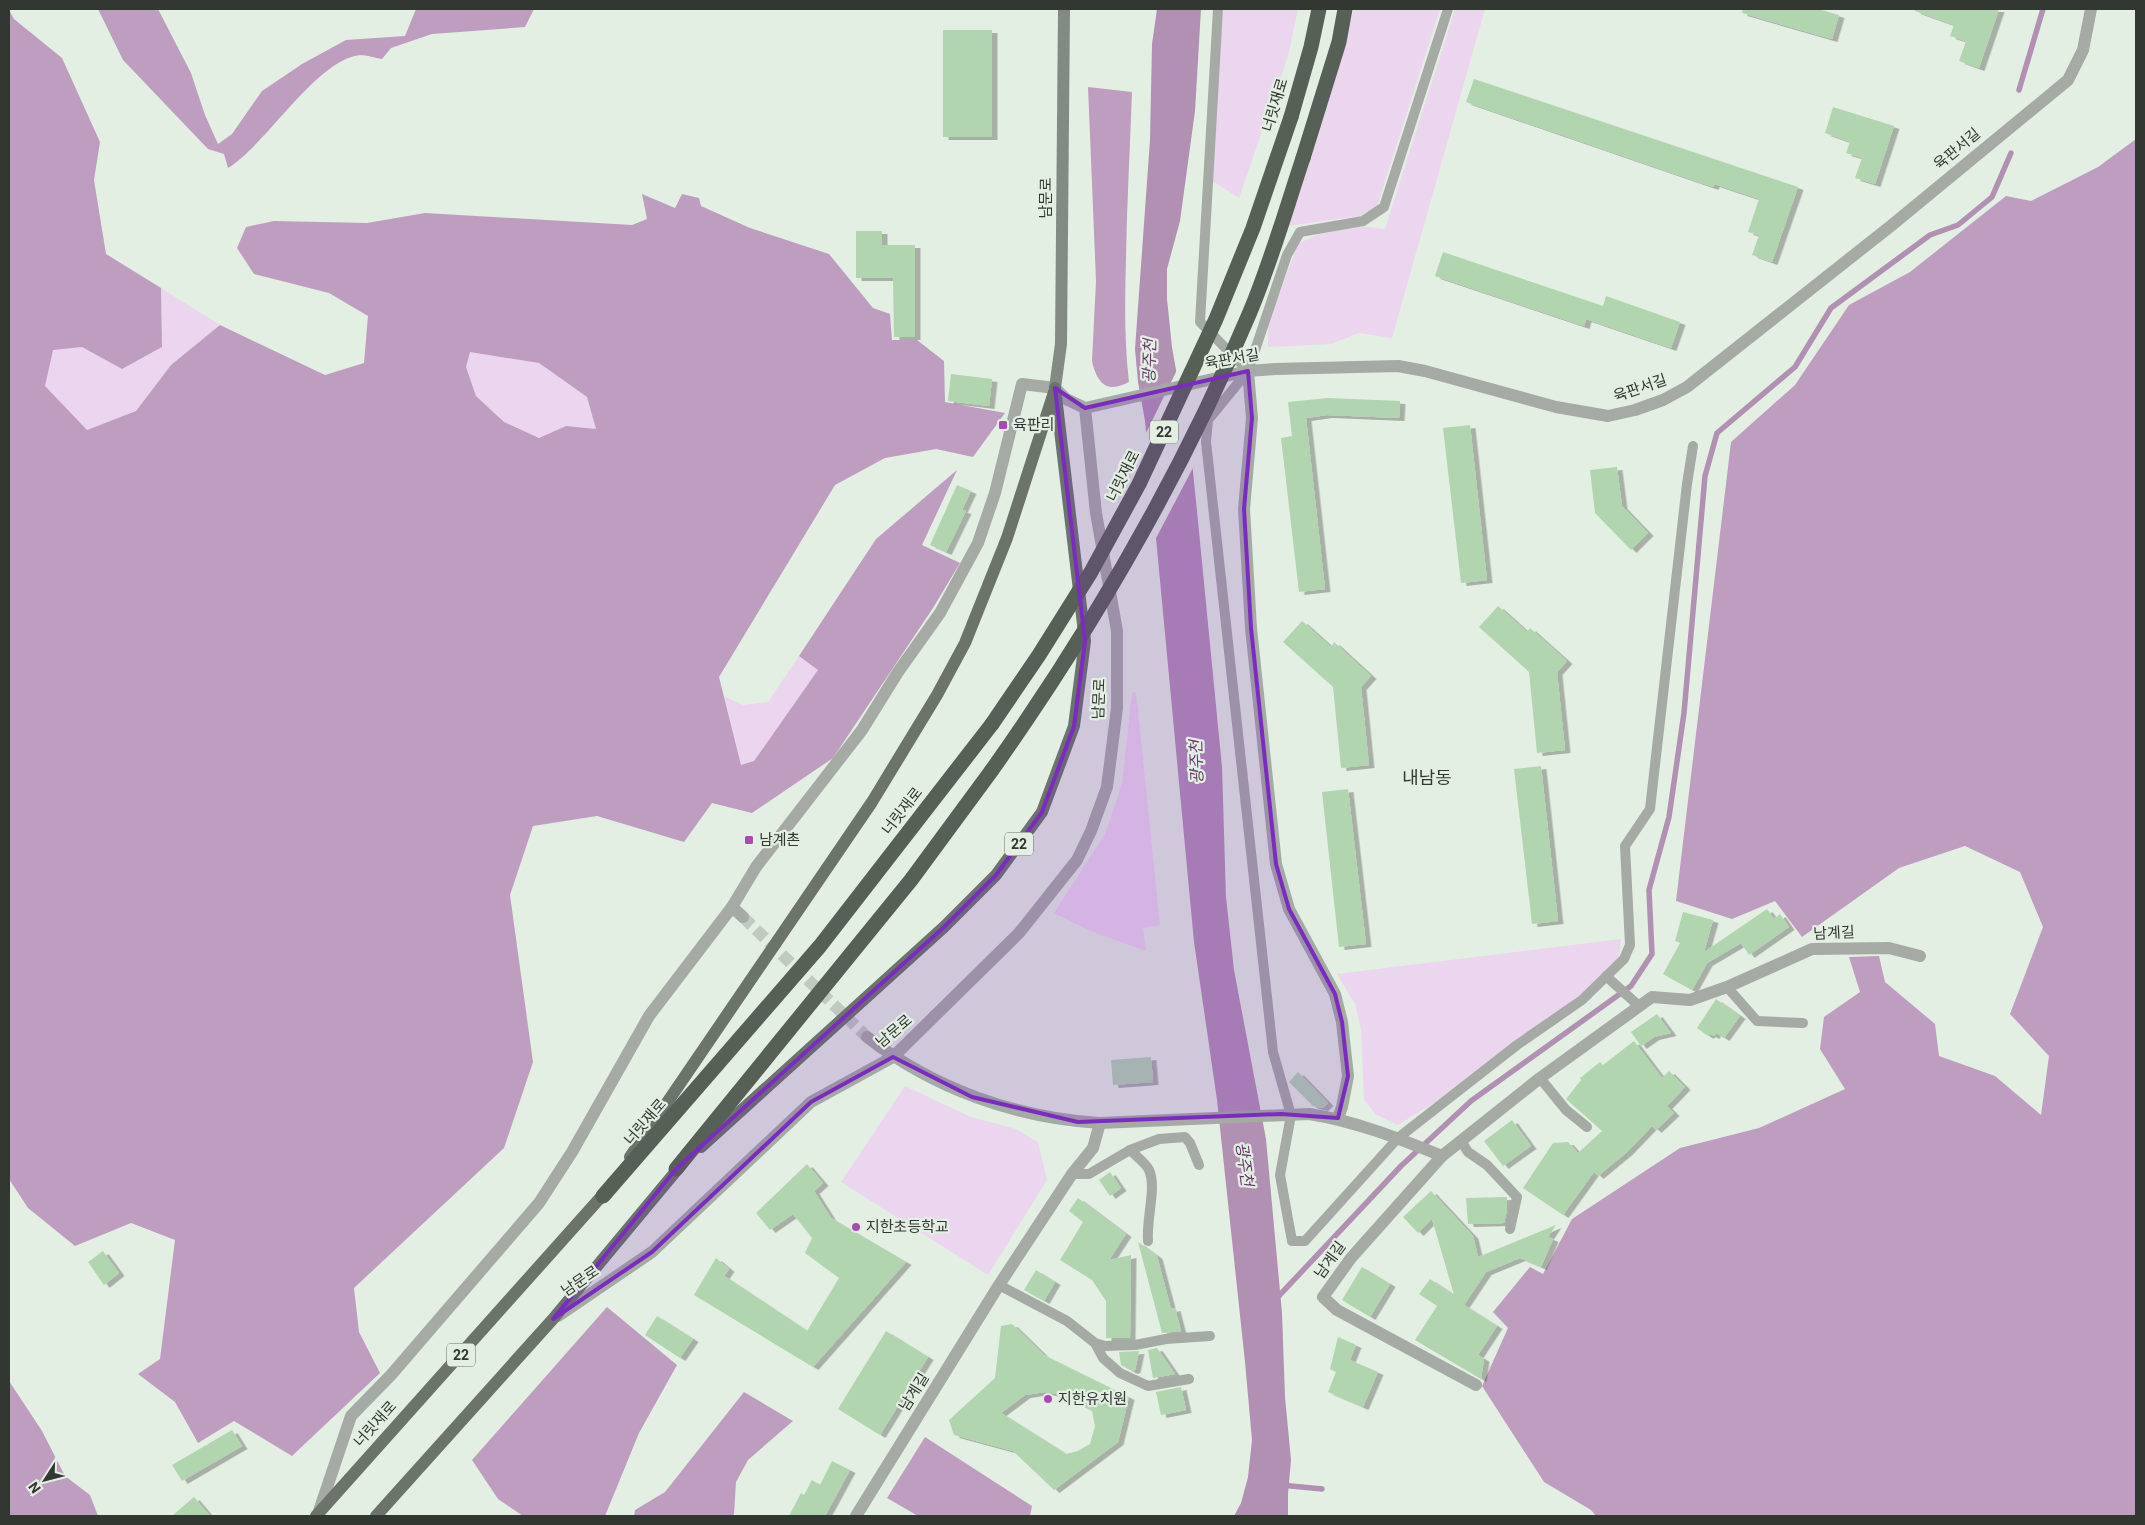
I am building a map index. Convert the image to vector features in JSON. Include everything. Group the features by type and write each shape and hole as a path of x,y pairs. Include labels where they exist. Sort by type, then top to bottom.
{"highway":[{"name":"너릿재로","path":"603,1196 820,946 992,724 1091,572 1139,484 1173,415 1224,301 1253,228 1291,117 1311,47 1319,9"},
{"name":"22","path":"676,1169 911,880 992,770 1044,697 1152,516 1192,439 1251,311 1303,158 1339,42 1345,9"}],"main road":[{"name":"22","path":"554,1319 676,1169 944,927 996,875 1042,812 1074,726 1085,640 1055,388"},
{"name":"22","path":"603,1196 872,802 937,695 965,643 1007,538 1055,388"},
{"name":"너릿재로","path":"317,1515 603,1196"},
{"name":"남문로","path":"376,1516 554,1319"}],"street":[{"name":"남문로","path":"1055,388 1061,344 1064,9"},
{"name":"육판서길","path":"1085,408 1248,371 1398,366 1425,370 1556,407 1608,416 1635,410 1663,400 1687,387 1885,230 2068,80 2083,50 2091,9"},
{"path":"1248,371 1252,418 1244,519 1251,628 1276,864 1290,909 1335,994 1342,1022 1348,1076 1338,1118"},
{"path":"317,1515 350,1416 391,1376 539,1203 572,1152 649,1016 732,907 756,867 862,730 898,672 940,613 978,543 995,493 1022,384 1055,388 1066,398 1085,408"},
{"name":"남문로","path":"554,1319 652,1252 811,1102 892,1057 1018,933 1077,860 1091,831 1107,787 1117,708 1117,631 1096,513 1085,408"},
{"path":"732,907 743,917"},
{"name":"남계길","path":"1476,1385 1338,1310 1324,1298 1351,1258 1437,1154 1461,1141 1634,1002 1652,997 1690,1000 1727,987 1812,949 1888,948 1920,956"},
{"path":"867,1037 892,1057 972,1097 1012,1108 1078,1122 1100,1123 1309,1114 1338,1118 1404,1140 1437,1154"},
{"name":"남계길","path":"856,1516 999,1285 1072,1174 1093,1148 1100,1123"}],"lane":[{"path":"1218,9 1200,322 1248,371"},
{"path":"1448,9 1384,207 1363,221 1300,232 1287,255 1248,371 1208,420 1206,442 1273,1052 1286,1114 1280,1175 1292,1241 1305,1241 1404,1140 1517,1045 1582,1000 1608,978 1624,959 1630,945 1625,846 1650,809 1693,446"},
{"path":"1608,978 1634,1002"},
{"path":"1727,987 1757,1021 1803,1023"},
{"path":"1540,1078 1566,1110 1587,1127"},
{"path":"1072,1174 1089,1174 1130,1150 1159,1139 1185,1137 1190,1143 1199,1165"},
{"path":"1461,1141 1468,1152 1487,1165 1516,1197 1510,1230"},
{"path":"1130,1150 1149,1169 1153,1186 1146,1226 1148,1241"},
{"path":"999,1285 1067,1322 1095,1342 1105,1346 1126,1346 1166,1339 1210,1336"},
{"path":"1095,1342 1103,1358 1120,1373 1148,1386 1189,1379"}],"highlighted area":[{"path":"1248,371 1252,418 1244,509 1251,628 1276,864 1289,909 1335,994 1342,1022 1348,1076 1338,1118 1281,1114 1078,1122 972,1097 893,1057 811,1102 652,1252 553,1319 676,1169 944,927 996,875 1042,812 1074,726 1085,641 1055,388 1085,408"}],"shaded area":[{"path":"98,9 158,9 191,73 205,115 218,144 232,134 262,91 302,64 346,40 405,36 416,9 534,9 525,27 432,34 391,48 382,59 360,55 344,60 309,86 259,141 243,157 228,168 224,154 208,149 123,60"},
{"path":"1223,9 1298,9 1288,56 1239,198 1211,180"},
{"path":"1354,9 1440,9 1377,207 1359,216 1288,226"},
{"path":"1455,9 1485,9 1392,338 1359,333 1331,344 1268,347 1268,324 1298,244 1316,235 1358,226 1385,229"},
{"path":"9,10 14,19 62,58 100,142 94,180 106,254 161,288 162,347 122,369 82,347 53,350 45,386 87,430 136,411 171,365 220,325 325,375 364,363 368,316 329,293 254,274 237,248 246,227 274,221 367,223 425,213 632,225 647,219 642,194 675,208 682,194 699,198 701,206 750,228 829,254 873,308 890,314 892,340 917,340 944,361 945,402 1005,413 973,457 936,449 885,458 835,485 719,677 741,765 754,761 818,670 799,656 876,539 957,470 922,545 960,563 933,608 833,758 752,813 712,803 684,842 597,816 533,826 510,895 533,1062 504,1148 354,1288 359,1332 380,1373 292,1456 234,1421 198,1443 175,1402 138,1374 160,1359 175,1240 131,1223 75,1246 28,1208 9,1179","holes":["470,352 539,363 587,397 596,429 566,426 539,438 504,422 476,396 466,367"]},
{"path":"1088,87 1132,92 1125,288 1129,382 1115,387 1108,387 1101,382 1092,361 1096,281"},
{"path":"2136,139 2136,1516 1596,1516 1591,1510 1544,1482 1482,1386 1508,1328 1493,1312 1530,1267 1543,1274 1572,1219 1680,1148 1759,1128 1845,1089 1820,1049 1824,1017 1860,992 1849,957 1879,956 1885,982 1935,1024 1939,1056 1995,1076 2041,1115 2049,1056 2010,1014 2043,927 2020,872 1965,846 1899,868 1802,937 1775,901 1732,919 1676,901 1731,442 1795,385 1849,305 1910,272 2006,196 2031,201 2098,167"},
{"path":"161,288 220,325 171,365 136,411 87,430 44,386 53,349 82,347 122,369 162,347"},
{"path":"470,351 539,363 587,397 596,429 566,426 539,438 504,422 476,396 466,367"},
{"path":"799,656 819,669 754,761 741,765 724,696 743,705 768,702"},
{"path":"1136,692 1160,925 1143,928 1146,951 1093,932 1054,913 1105,834 1122,784 1132,693"},
{"path":"1621,939 1619,958 1578,998 1437,1101 1398,1125 1375,1114 1364,1099 1361,1029 1355,1004 1337,974"},
{"path":"905,1086 971,1117 1016,1129 1038,1142 1047,1180 988,1275 841,1182"},
{"path":"607,1307 677,1365 639,1433 605,1516 523,1516 498,1499 472,1460"},
{"path":"9,1381 42,1431 65,1476 90,1495 98,1516 9,1516"},
{"path":"744,1392 793,1421 748,1460 736,1482 734,1514 732,1516 634,1516 635,1510 665,1492"},
{"path":"925,1437 1032,1506 1030,1516 918,1516 887,1498"}],"water":[{"name":"광주천","path":"1157,9 1201,9 1195,111 1180,221 1167,269 1167,299 1172,347 1192,462 1197,511 1222,767 1226,897 1234,970 1266,1139 1282,1313 1285,1397 1291,1460 1288,1516 1234,1516 1241,1503 1248,1477 1252,1440 1217,1100 1194,942 1145,421 1138,382 1135,349 1150,140 1152,44"}],"pier":[{"path":"1178,368 1195,464 1154,542 1144,437"}],"building":[{"path":"1743,9 1818,9 1839,15 1832,39 1742,13"},
{"path":"1915,9 1999,9 1979,68 1959,61 1966,41 1950,36 1954,25 1915,11"},
{"path":"943,30 992,30 992,137 943,137"},
{"path":"1474,79 1798,187 1772,262 1752,255 1759,235 1748,232 1759,199 1714,184 1713,187 1466,102"},
{"path":"1833,107 1894,126 1875,184 1855,178 1862,158 1846,153 1850,142 1825,133"},
{"path":"856,231 882,231 882,245 915,245 915,337 894,337 893,278 856,278"},
{"path":"1443,252 1603,306 1606,296 1680,322 1671,348 1586,319 1584,326 1435,276"},
{"path":"951,374 992,379 989,406 948,401"},
{"path":"1328,398 1400,401 1399,418 1327,415 1306,418 1325,589 1299,592 1281,438 1292,436 1288,402"},
{"path":"1470,425 1487,580 1461,583 1443,428"},
{"path":"1617,467 1622,506 1648,533 1631,550 1595,513 1590,470"},
{"path":"957,485 971,491 962,510 966,511 946,552 930,545"},
{"path":"1498,606 1527,632 1530,628 1567,661 1557,672 1565,750 1537,753 1529,672 1479,627"},
{"path":"1302,621 1331,647 1334,642 1371,676 1361,687 1369,765 1341,768 1333,687 1283,642"},
{"path":"1541,766 1558,921 1532,924 1514,769"},
{"path":"1348,789 1366,944 1339,947 1322,792"},
{"path":"1767,909 1774,919 1780,914 1789,927 1749,955 1741,943 1707,963 1692,990 1663,974 1680,943 1675,941 1683,912 1713,920 1704,952"},
{"path":"1716,999 1740,1016 1724,1038 1716,1033 1714,1036 1710,1034 1708,1036 1697,1028"},
{"path":"1657,1014 1671,1033 1654,1037 1641,1046 1631,1032"},
{"path":"1634,1041 1662,1078 1669,1071 1685,1087 1667,1106 1674,1113 1656,1130 1652,1126 1627,1152 1598,1176 1594,1172 1563,1215 1523,1188 1553,1143 1568,1142 1578,1153 1602,1131 1566,1099 1581,1080 1580,1078 1600,1062 1603,1065"},
{"path":"1151,1057 1153,1082 1113,1085 1111,1060"},
{"path":"1298,1072 1328,1103 1323,1108 1313,1106 1289,1082"},
{"path":"1512,1120 1531,1146 1503,1166 1484,1141"},
{"path":"807,1164 823,1183 814,1191 831,1218 906,1262 813,1367 694,1295 716,1258 729,1269 724,1276 807,1331 839,1278 805,1253 812,1238 793,1214 770,1230 756,1213"},
{"path":"1110,1172 1121,1188 1110,1196 1099,1180"},
{"path":"1431,1191 1473,1236 1478,1257 1556,1225 1548,1237 1553,1239 1541,1267 1520,1258 1486,1272 1464,1305 1497,1326 1478,1355 1484,1359 1481,1379 1415,1340 1437,1306 1419,1294 1430,1279 1454,1295 1432,1219 1418,1233 1403,1217"},
{"path":"1507,1197 1504,1223 1468,1224 1466,1198"},
{"path":"1078,1198 1126,1234 1109,1260 1131,1255 1130,1338 1106,1338 1106,1301 1092,1280 1060,1260 1083,1222 1069,1211"},
{"path":"1138,1242 1157,1256 1171,1309 1175,1308 1181,1331 1162,1333"},
{"path":"103,1251 119,1273 104,1285 88,1262"},
{"path":"1362,1267 1390,1284 1370,1317 1342,1300"},
{"path":"1036,1270 1055,1282 1044,1301 1024,1290"},
{"path":"657,1316 693,1339 680,1358 645,1335"},
{"path":"1012,1324 1044,1355 1129,1397 1118,1442 1054,1490 1013,1451 954,1435 949,1420 995,1378 1001,1326","holes":["1045,1392 1062,1395 1092,1411 1095,1426 1090,1444 1078,1451 1066,1454 1001,1413 1025,1395"]},
{"path":"886,1331 928,1357 880,1435 838,1409"},
{"path":"1338,1337 1356,1345 1350,1360 1378,1372 1363,1407 1328,1392 1336,1372 1330,1369"},
{"path":"1157,1348 1175,1374 1153,1378 1148,1350"},
{"path":"1139,1351 1135,1370 1132,1371 1121,1365 1119,1352"},
{"path":"1181,1387 1186,1410 1161,1415 1156,1392"},
{"path":"232,1430 242,1446 182,1481 172,1465"},
{"path":"832,1461 850,1470 825,1516 789,1516 801,1493 804,1495 812,1480 820,1485"},
{"path":"194,1497 210,1516 172,1516"}],"waterway":[{"path":"2019,90 2043,9"},
{"path":"1275,1300 1401,1166 1471,1101 1631,986 1652,954 1649,890 1669,817 1684,713 1705,476 1717,433 1795,367 1831,308 1930,235 1958,225 1992,197 2011,153"},
{"path":"1281,1485 1322,1489"}],"tunnel":[{"path":"743,917 867,1037"}],"place":[{"name":"육판리","path":"1003,425"},
{"name":"남계촌","path":"749,840"},
{"name":"지한초등학교","path":"856,1227"},
{"name":"지한유치원","path":"1048,1399"}],"district":[{"name":"내남동","path":"1427,778"}]}
